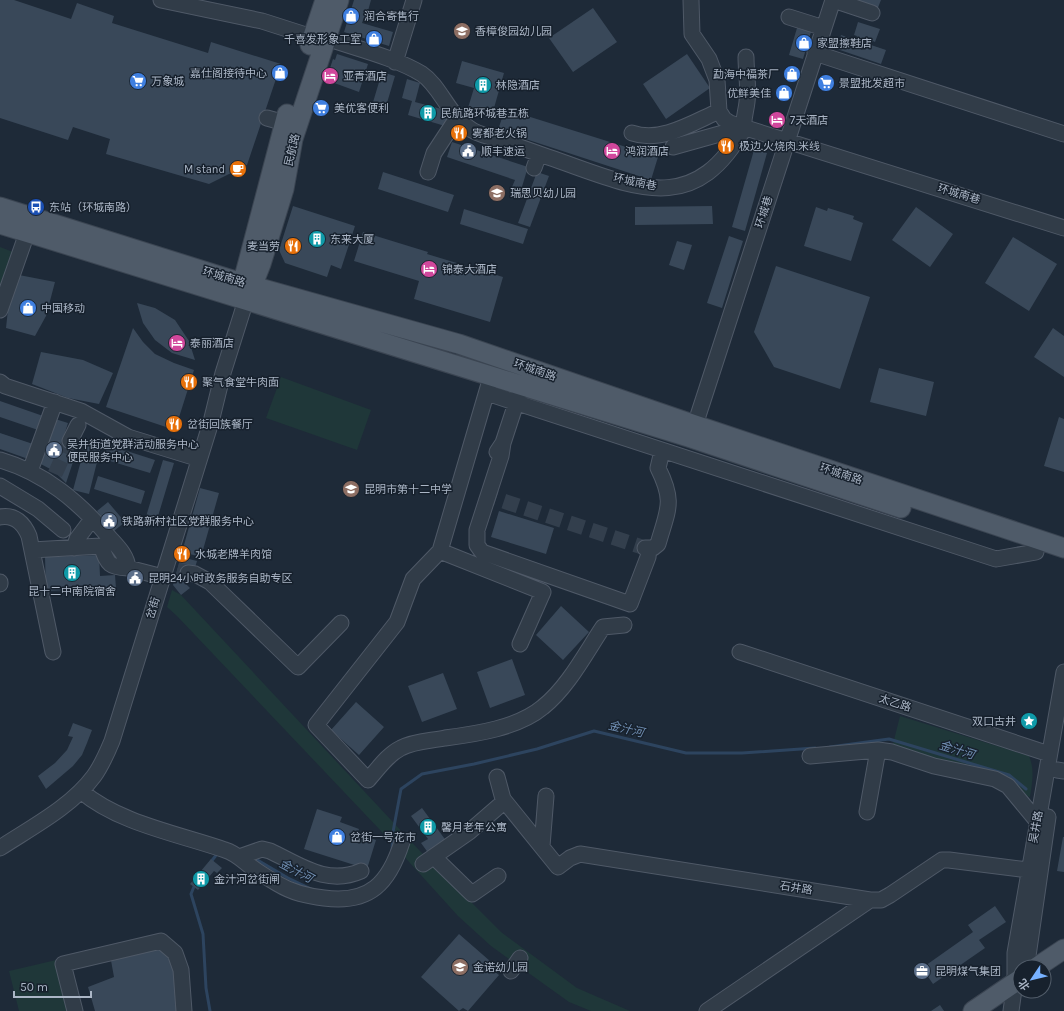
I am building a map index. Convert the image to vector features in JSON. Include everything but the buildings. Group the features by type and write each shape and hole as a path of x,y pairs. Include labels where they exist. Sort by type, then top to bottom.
{"main road":[{"name":"民航路","path":"245,292 284,189 293,139 319,37 325,0"},
{"name":"民航路","path":"245,292 277,117 338,0"},
{"name":"环城南路","path":"0,207 245,292 489,385 688,437 1064,561"},
{"name":"环城南路","path":"0,224 27,233 245,292 459,344 695,425 1064,548"},
{"path":"1049,959 1064,949"},
{"path":"1052,970 1064,962"},
{"path":"972,1011 1012,989"},
{"path":"992,1011 1012,991"}],"street":[{"name":"环城南巷","path":"161,0 262,22 319,37 414,69 430,81 450,110 469,129 537,161 603,175 643,186 668,188 687,185 703,177 726,156 742,131 788,140 1064,228"},
{"path":"394,62 414,0"},
{"path":"691,0 692,34 709,59 717,80 719,111 724,119 742,131"},
{"path":"833,0 872,13"},
{"name":"环城巷","path":"695,425 833,0"},
{"path":"789,17 824,28"},
{"path":"815,53 1064,134"},
{"path":"742,131 748,91 746,57"},
{"path":"632,133 652,137 682,128 719,111"},
{"path":"428,172 434,153 457,118"},
{"path":"673,147 723,133 742,131"},
{"path":"0,310 27,233"},
{"name":"岔街","path":"0,839 68,792 92,766 105,738 171,572 192,457 216,371 245,292"},
{"name":"岔街","path":"0,848 68,802 81,791 98,770 112,741 171,572 212,422 223,373 245,292"},
{"path":"0,382 5,386 80,411 128,437 192,457"},
{"path":"489,385 440,551 413,579 397,622 316,726 368,780 389,757 412,743 485,732 506,726 542,708 555,695 574,670 603,627 624,625"},
{"path":"662,451 658,468 667,485 670,503 658,544 647,548 648,557 630,604 482,552 477,545 477,530 519,394 662,451 996,559 1036,552"},
{"path":"30,471 55,402"},
{"path":"70,441 78,425"},
{"path":"482,494 493,458 503,443"},
{"path":"0,460 52,479 92,519 121,552 128,568"},
{"path":"0,486 38,509 63,530"},
{"path":"0,498 15,494"},
{"path":"0,517 12,516 22,524 29,536 53,652"},
{"path":"74,548 77,539 92,519"},
{"path":"32,550 101,546 111,566 195,574 210,582 298,667 340,623"},
{"path":"440,551 542,592 520,644"},
{"name":"太乙路","path":"740,652 1049,754"},
{"name":"吴井路","path":"1015,959 1015,953 1028,870 1064,672"},
{"name":"吴井路","path":"1027,959 1047,823 1060,771 1064,729"},
{"path":"868,812 878,750"},
{"path":"810,756 878,750 892,752 934,766 995,779 1008,786 1037,821"},
{"path":"497,777 503,799 542,846"},
{"path":"81,791 93,802 113,812 195,842 227,850 279,885 300,895 338,900 365,894 377,887 387,877 395,863 402,842"},
{"path":"542,846 546,796"},
{"path":"498,876 472,894 429,860 468,832 499,806"},
{"name":"石井路","path":"542,846 558,867 570,858 580,854 870,900 881,900 942,860 1028,870"},
{"path":"239,857 262,849 270,851 320,875 348,877 361,871"},
{"path":"708,1011 870,900"},
{"path":"75,1011 63,964 161,941 176,953 181,970 184,1011"},
{"path":"511,971 520,958"}],"green space":[{"path":"0,247 13,252 0,288"},
{"path":"281,377 371,410 357,450 266,418"},
{"path":"172,590 181,595 420,851 501,932 577,988 630,1011 591,1011 569,1002 491,946 458,916 381,831 167,607"},
{"path":"900,716 1029,756 1032,771 1030,797 892,748"},
{"path":"69,957 81,1011 19,1011 9,971"}],"waterway":[{"name":"金汁河","path":"392,850 393,832 401,789 422,774 474,764 537,749 594,731 686,753 742,753 815,748"},
{"name":"金汁河","path":"830,747 889,739 1009,775 1026,789"},
{"name":"金汁河","path":"210,863 217,854"},
{"name":"金汁河","path":"254,858 288,878 311,889"},
{"name":"金汁河","path":"195,884 191,894 203,934 206,988 210,1011"}],"tunnel":[{"path":"55,474 70,441"},
{"path":"482,494 645,548"},
{"path":"177,570 188,573"}],"place":[{"name":"润合寄售行","path":"351,16"},
{"name":"香樟俊园幼儿园","path":"462,31"},
{"name":"千喜发形象工室","path":"374,39"},
{"name":"家盟擦鞋店","path":"804,43"},
{"name":"嘉仕阁接待中心","path":"280,73"},
{"name":"勐海中福茶厂","path":"792,74"},
{"name":"亚青酒店","path":"330,76"},
{"name":"万象城","path":"138,81"},
{"name":"景盟批发超市","path":"826,83"},
{"name":"林隐酒店","path":"483,85"},
{"name":"优鲜美佳","path":"784,93"},
{"name":"美优客便利","path":"321,108"},
{"name":"民航路环城巷五栋","path":"428,113"},
{"name":"7天酒店","path":"777,120"},
{"name":"雾都老火锅","path":"459,133"},
{"name":"极边.火烧肉.米线","path":"726,146"},
{"name":"顺丰速运","path":"468,151"},
{"name":"鸿润酒店","path":"612,151"},
{"name":"M stand","path":"238,169"},
{"name":"瑞思贝幼儿园","path":"497,193"},
{"name":"东站（环城南路）","path":"36,207"},
{"name":"东来大厦","path":"317,239"},
{"name":"麦当劳","path":"293,246"},
{"name":"锦泰大酒店","path":"429,269"},
{"name":"中国移动","path":"28,308"},
{"name":"泰丽酒店","path":"177,343"},
{"name":"聚气食堂牛肉面","path":"189,382"},
{"name":"岔街回族餐厅","path":"174,424"},
{"name":"吴井街道党群活动服务中心 便民服务中心","path":"54,450"},
{"name":"昆明市第十二中学","path":"351,489"},
{"name":"铁路新村社区党群服务中心","path":"109,521"},
{"name":"水城老牌羊肉馆","path":"182,554"},
{"name":"昆十二中南院宿舍","path":"72,573"},
{"name":"昆明24小时政务服务自助专区","path":"135,578"},
{"name":"双口古井","path":"1029,721"},
{"name":"馨月老年公寓","path":"428,827"},
{"name":"岔街一号花市","path":"337,837"},
{"name":"金汁河岔街闸","path":"201,879"},
{"name":"金诺幼儿园","path":"460,967"},
{"name":"昆明煤气集团","path":"922,971"}]}
